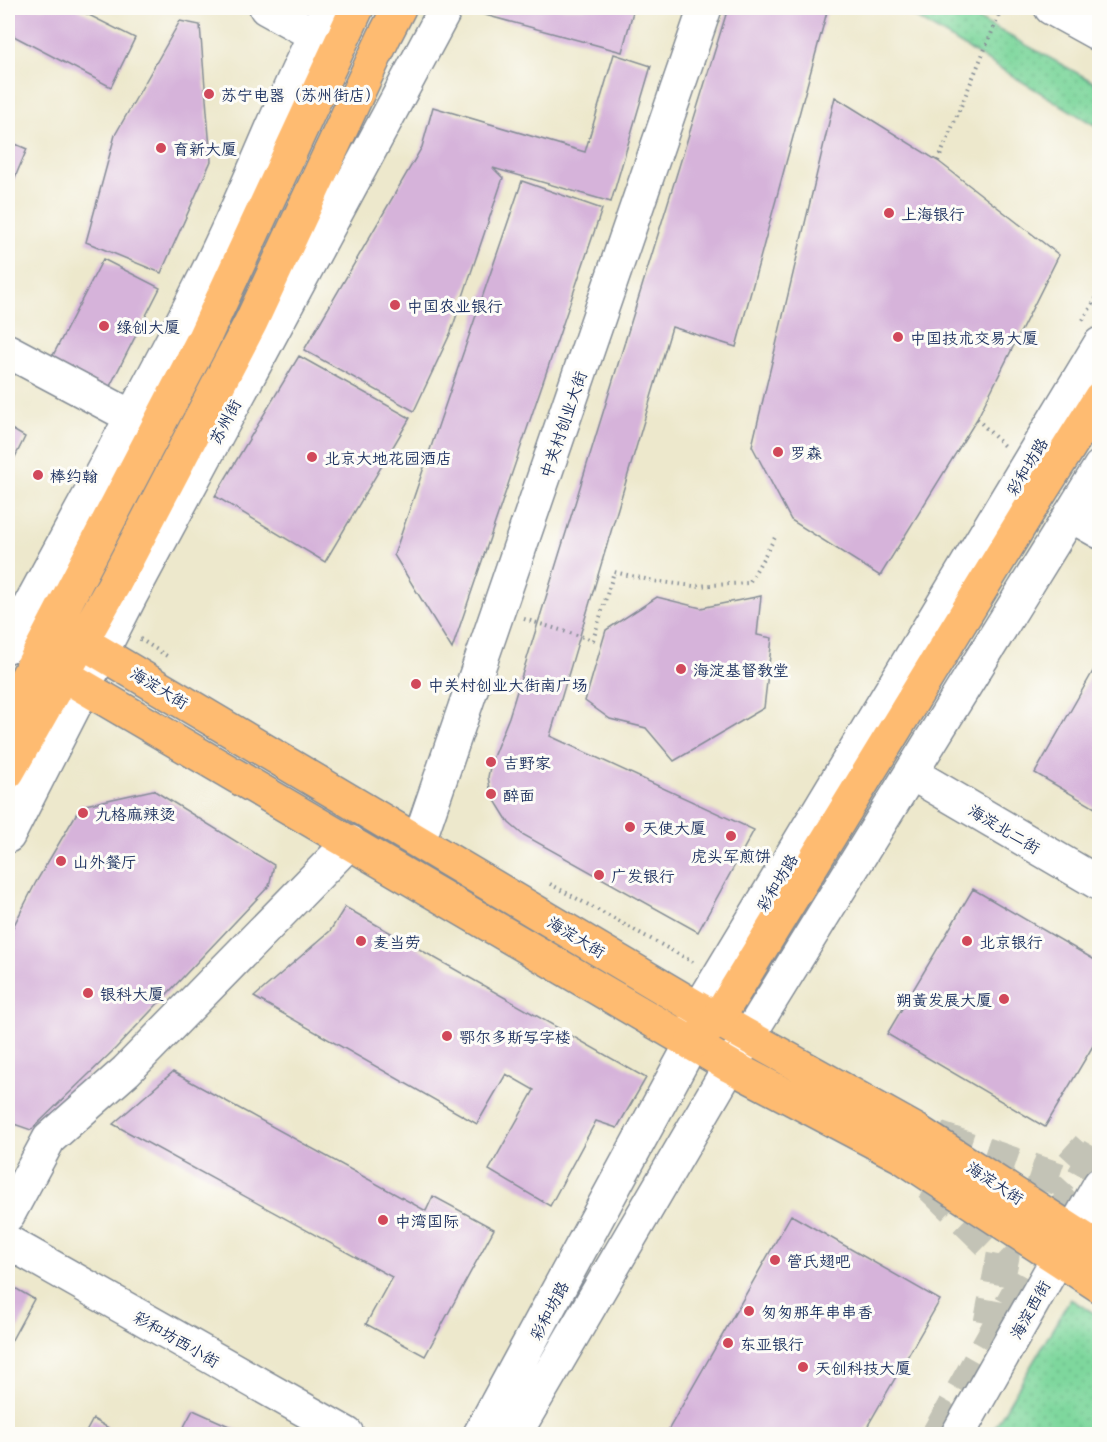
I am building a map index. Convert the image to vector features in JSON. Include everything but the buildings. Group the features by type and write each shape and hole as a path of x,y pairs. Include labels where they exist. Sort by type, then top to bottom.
{"main road":[{"name":"苏州街","path":"8,772 48,667 54,625 143,423 221,301 327,30 357,8"},
{"name":"苏州街","path":"92,646 113,586 251,322 399,8"},
{"path":"692,1043 708,1014 1100,398"},
{"name":"海淀大街","path":"54,625 708,1014 917,1131 1065,1246 1100,1286"},
{"name":"苏州街","path":"8,713 48,667"},
{"name":"海淀大街","path":"48,667 730,1066 1065,1246 1100,1249"}],"street":[{"path":"266,8 327,30"},
{"name":"苏州街","path":"48,667 92,646 446,8"},
{"name":"中关村创业大街","path":"419,841 705,8"},
{"path":"1051,8 1100,35"},
{"name":"彩和坊路","path":"708,1014 1100,344"},
{"path":"8,351 143,423"},
{"name":"苏州街","path":"8,836 48,667 143,423"},
{"name":"彩和坊路","path":"515,1434 730,1066 1100,467"},
{"path":"1070,515 1100,532"},
{"name":"海淀北二街","path":"911,773 1100,884"},
{"path":"8,1215 49,1139 126,1071 350,842"},
{"name":"彩和坊路","path":"480,1434 692,1043"},
{"name":"海淀西街","path":"958,1434 1100,1184"},
{"name":"彩和坊西小街","path":"8,1242 347,1434"}],"path":[{"path":"938,161 1002,8"},
{"path":"977,419 1006,448 1001,458"},
{"path":"498,611 593,640 614,572 654,581 694,586 749,583 777,534"},
{"path":"131,634 172,659"},
{"path":"545,881 699,965"}],"green space":[{"path":"900,8 959,8 1099,85 1099,128"},
{"path":"1070,1299 1099,1316 1099,1434 991,1434"}],"tunnel":[{"path":"938,1138 1059,1179 1088,1147"},
{"path":"938,1434 1100,1147"},
{"path":"930,1185 1003,1256 990,1323"}],"place":[{"name":"苏宁电器（苏州街店）","path":"209,94"},
{"name":"育新大厦","path":"161,148"},
{"name":"上海银行","path":"889,213"},
{"name":"中国农业银行","path":"395,305"},
{"name":"绿创大厦","path":"104,326"},
{"name":"中国技术交易大厦","path":"898,337"},
{"name":"罗森","path":"778,452"},
{"name":"北京大地花园酒店","path":"312,457"},
{"name":"棒约翰","path":"38,475"},
{"name":"海淀基督教堂","path":"681,669"},
{"name":"中关村创业大街南广场","path":"416,684"},
{"name":"吉野家","path":"491,762"},
{"name":"醉面","path":"491,794"},
{"name":"九格麻辣烫","path":"83,813"},
{"name":"天使大厦","path":"630,827"},
{"name":"虎头军煎饼","path":"731,836"},
{"name":"山外餐厅","path":"61,861"},
{"name":"广发银行","path":"599,875"},
{"name":"麦当劳","path":"361,941"},
{"name":"北京银行","path":"967,941"},
{"name":"银科大厦","path":"88,993"},
{"name":"朔黄发展大厦","path":"1004,999"},
{"name":"鄂尔多斯写字楼","path":"447,1036"},
{"name":"中湾国际","path":"383,1220"},
{"name":"管氏翅吧","path":"775,1260"},
{"name":"匆匆那年串串香","path":"749,1311"},
{"name":"东亚银行","path":"728,1343"},
{"name":"天创科技大厦","path":"803,1367"}]}
